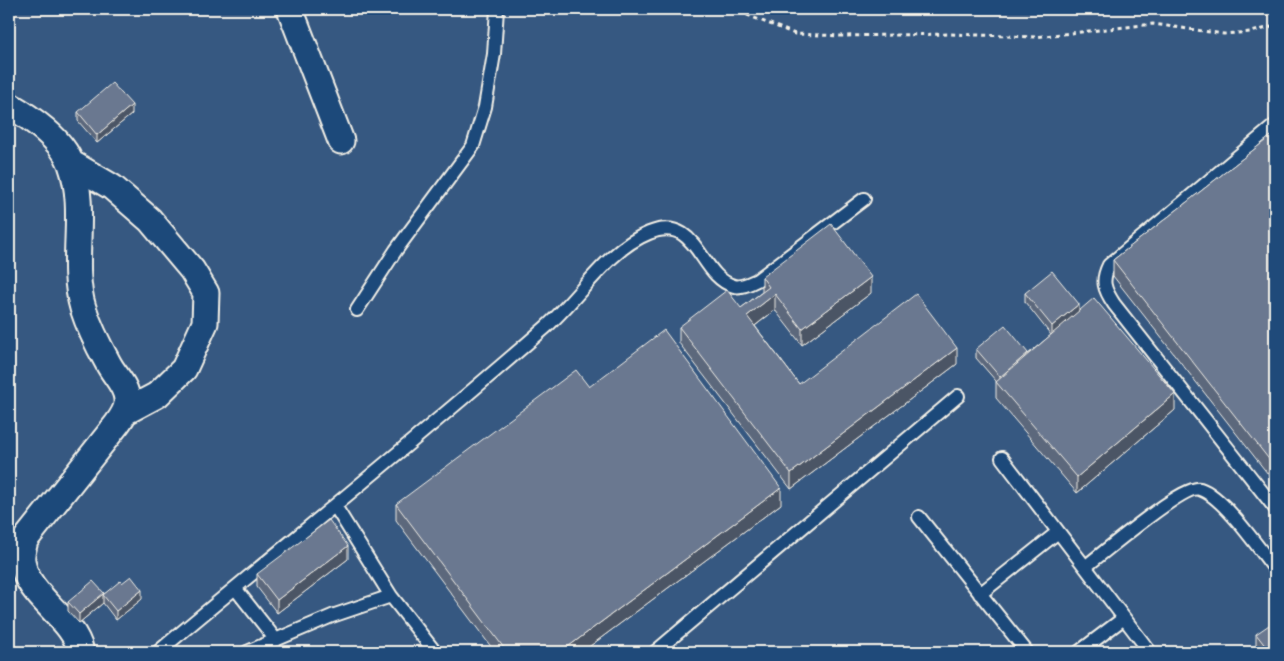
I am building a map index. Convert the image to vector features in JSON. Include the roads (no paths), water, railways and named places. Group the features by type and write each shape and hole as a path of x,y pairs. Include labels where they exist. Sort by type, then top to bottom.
{"street":[{"path":"290,9 341,141"},
{"path":"9,105 48,132 71,163 112,187 144,214 192,270 206,293 205,323 184,368 157,396 125,412"},
{"path":"71,163 78,195 80,296 89,325 109,365 123,386 128,400 125,412 25,540 22,559 26,574 72,630 81,652"}],"lane":[{"path":"357,310 396,250 473,146 485,107 494,54 497,9"},
{"path":"1275,125 1109,265 1103,281 1104,288 1114,304 1275,508"},
{"path":"158,652 548,325 625,246 649,233 665,228 678,232 690,239 722,280 735,286 746,285 757,280 864,199"},
{"path":"655,652 958,396"},
{"path":"1002,458 1150,652"},
{"path":"1085,567 1168,503 1187,490 1199,488 1213,496 1232,515 1275,569"},
{"path":"334,506 391,596 435,652"},
{"path":"919,517 1027,652"},
{"path":"980,594 1058,532"},
{"path":"235,588 276,640"},
{"path":"248,652 332,616 391,596"},
{"path":"1079,652 1124,618"}]}
